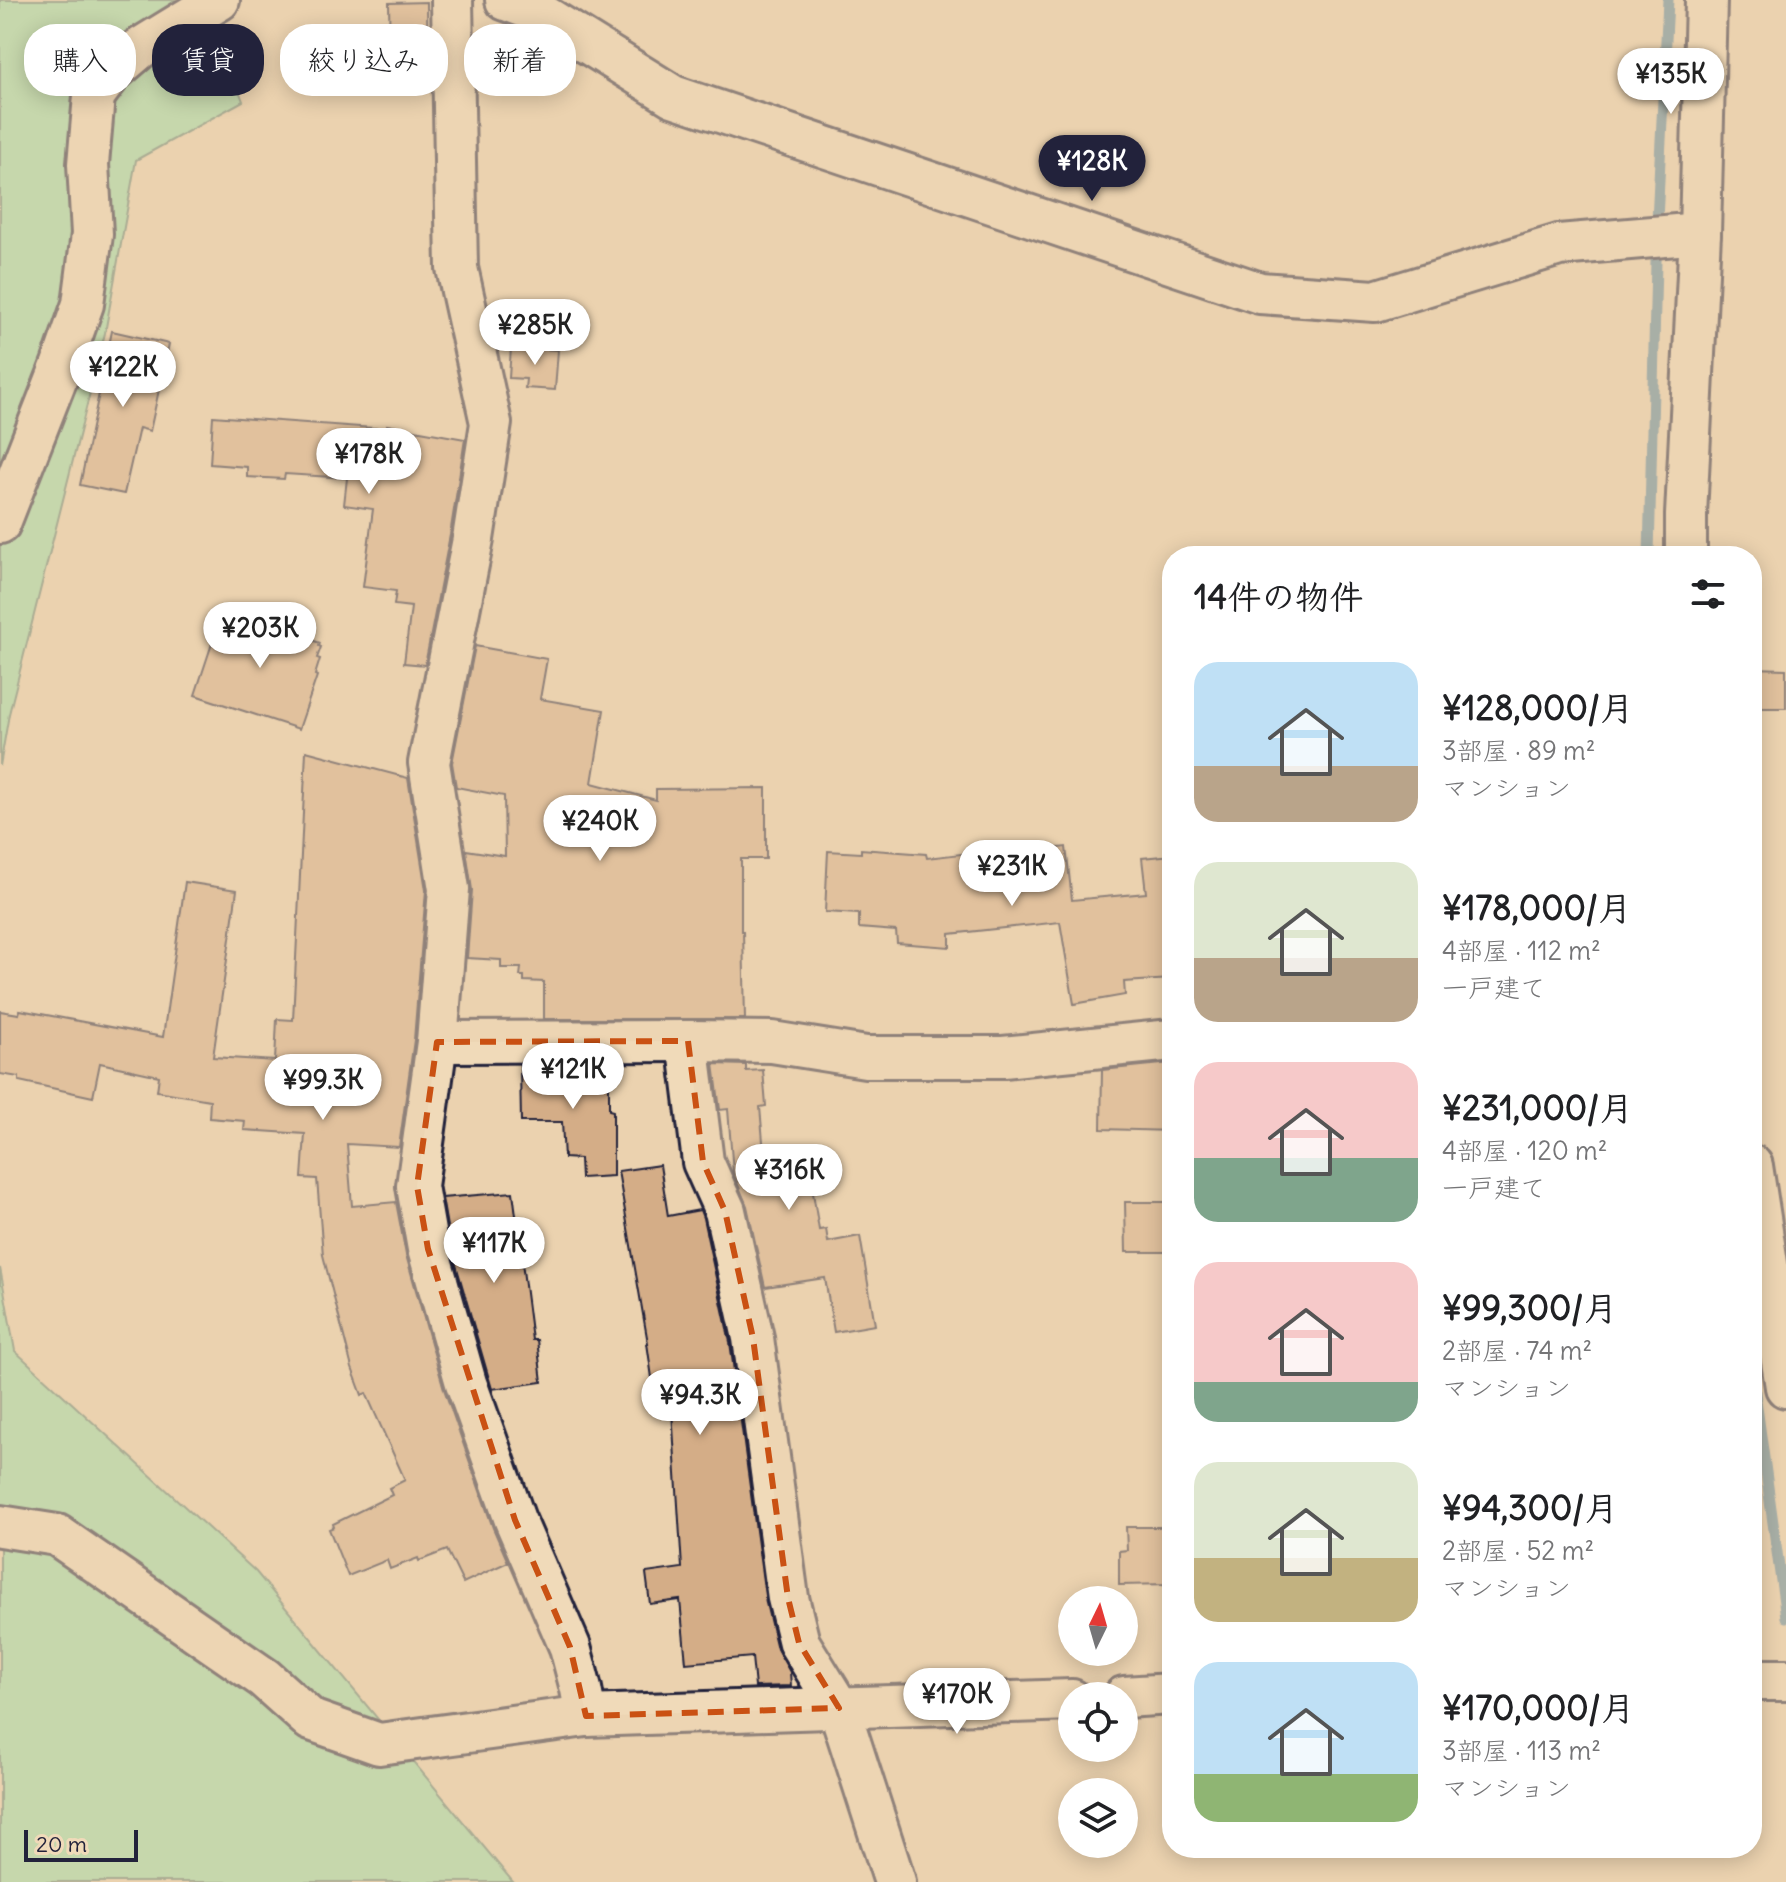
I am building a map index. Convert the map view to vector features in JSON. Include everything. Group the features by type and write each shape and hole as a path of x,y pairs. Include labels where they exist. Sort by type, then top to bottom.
{"street":[{"path":"0,523 83,304 92,234 88,164 94,96 112,72 139,49 219,0"},
{"path":"452,0 457,268 491,423 473,539 429,763 449,889 437,1042 417,1186 428,1249 466,1383 515,1520 570,1647 586,1716"},
{"path":"506,0 536,11 673,96 1260,293 1375,301 1559,245 1700,233"},
{"path":"1686,546 1700,233 1706,0"},
{"path":"688,1041 703,1162 725,1211 753,1338 788,1598 799,1643 839,1708 895,1882"},
{"path":"437,1042 772,1042 866,1057 1003,1057 1162,1041"},
{"path":"1762,1231 1786,1387"},
{"path":"0,1526 57,1535 264,1678 311,1720 379,1744 586,1716 1058,1700"},
{"path":"1138,1696 1162,1695"}],"highlighted area":[{"path":"688,1041 703,1162 725,1211 753,1338 788,1598 799,1643 839,1708 586,1716 570,1647 515,1520 428,1249 417,1186 437,1042"}],"green space":[{"path":"0,0 182,0 203,24 152,24 152,96 241,96 243,101 136,160 105,333 9,714 0,766"},
{"path":"0,1268 15,1351 256,1572 513,1882 0,1882"}],"building":[{"path":"427,2 427,24 389,24 389,3"},
{"path":"112,331 169,344 150,431 139,428 124,494 80,485"},
{"path":"511,347 558,350 555,390 525,388 526,379 509,378"},
{"path":"213,416 387,429 387,425 465,439 425,665 404,663 411,607 394,605 396,591 363,587 373,509 344,505 347,478 285,474 284,479 247,477 247,467 210,464"},
{"path":"223,610 320,643 317,676 299,729 195,695"},
{"path":"475,646 547,659 540,699 604,710 592,783 656,800 656,789 766,788 766,859 741,859 745,1019 544,1019 544,982 524,981 524,976 520,976 521,968 501,968 501,960 467,958 472,890 466,850 505,856 504,796 456,787 452,763"},
{"path":"1762,668 1786,669 1786,708 1762,708"},
{"path":"306,751 408,778 426,890 414,1040 399,1147 347,1144 352,1206 396,1202 406,1255 444,1389 508,1562 463,1583 447,1550 390,1569 387,1560 348,1576 329,1529 334,1527 333,1524 392,1495 389,1488 405,1480 366,1393 362,1395 352,1368 323,1255 317,1179 302,1178 305,1134 244,1130 245,1121 209,1118 210,1100 157,1091 159,1076 100,1063 93,1097 0,1074 0,1011 19,1014 20,1010 163,1037 185,882 237,890 213,1057 275,1061 277,1019 293,1020"},
{"path":"1066,847 1072,900 1146,893 1142,858 1162,856 1162,980 1124,982 1125,995 1074,1004 1060,922 950,934 950,947 897,943 896,931 859,928 859,914 825,912 828,851 861,853 861,849 926,854 927,858 1004,849 1005,854"},
{"path":"609,1064 613,1176 581,1178 580,1159 564,1158 562,1122 521,1122 520,1065"},
{"path":"714,1064 746,1065 746,1071 763,1070 766,1106 760,1107 767,1187 811,1180 819,1230 826,1229 828,1242 860,1236 875,1325 834,1332 825,1278 765,1287 747,1206 733,1173 728,1109 720,1110"},
{"path":"1162,1064 1162,1131 1101,1129 1102,1070"},
{"path":"660,1165 668,1216 700,1210 703,1218 730,1342 766,1603 777,1649 790,1672 791,1686 755,1687 752,1657 686,1663 680,1600 650,1604 646,1573 682,1568 672,1411 657,1413 618,1171"},
{"path":"513,1192 532,1340 537,1340 542,1382 492,1389 450,1244 442,1198"},
{"path":"1125,1202 1162,1202 1162,1252 1126,1252"},
{"path":"1126,1527 1162,1527 1162,1584 1119,1585 1119,1551 1127,1550"}],"waterway":[{"path":"1649,546 1657,220 1668,0"},
{"path":"1762,1443 1786,1617"}]}
